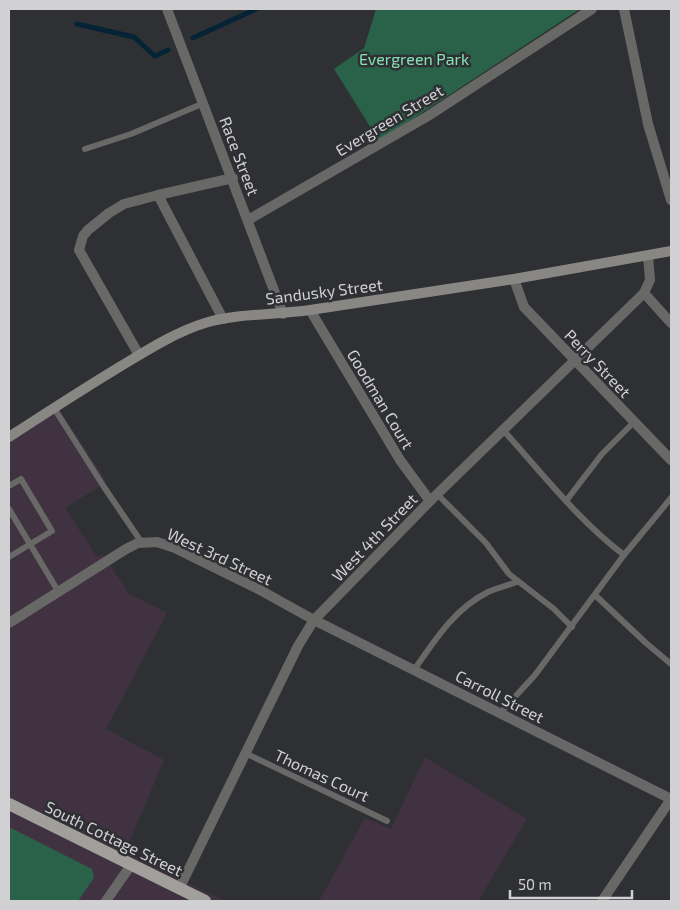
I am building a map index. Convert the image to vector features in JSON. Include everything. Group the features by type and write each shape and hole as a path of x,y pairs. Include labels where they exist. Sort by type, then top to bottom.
{"main road":[{"name":"Sandusky Street","path":"9,438 139,355 185,331 205,323 257,315 284,314 514,279 671,251"},
{"name":"South Cottage Street","path":"9,804 205,901"}],"street":[{"name":"Race Street","path":"167,9 284,314"},
{"name":"Evergreen Street","path":"248,220 428,116 592,9"},
{"path":"624,9 648,124 671,200"},
{"path":"139,355 79,250 88,230 124,204 233,178"},
{"path":"158,195 223,319"},
{"path":"648,256 650,280 644,293 671,323"},
{"name":"Perry Street","path":"514,279 524,307 671,460"},
{"name":"West 4th Street","path":"179,888 298,646 314,620 433,498 644,293"},
{"name":"Goodman Court","path":"310,310 400,460 433,498"},
{"name":"West 3rd Street","path":"9,623 126,548 142,543 158,542 175,548 260,590 314,620"},
{"name":"Carroll Street","path":"314,620 671,799"},
{"path":"602,901 671,799"},
{"path":"106,901 131,865"}],"lane":[{"path":"85,149 131,134 204,103"},
{"path":"54,408 142,543"},
{"path":"566,501 602,454 634,422"},
{"path":"504,430 566,501 605,540 624,555"},
{"path":"9,486 21,479 52,531 9,557"},
{"path":"433,498 486,543 503,567 517,582 554,609 572,627"},
{"path":"500,713 535,675 624,555 671,498"},
{"path":"9,509 58,591"},
{"path":"414,670 444,628 460,611 490,591 517,582"},
{"path":"595,595 671,664"},
{"name":"Thomas Court","path":"245,754 388,821"}],"shaded area":[{"path":"55,403 107,482 65,508 97,557 103,554 129,594 167,613 106,729 164,760 125,852 225,901 78,901 94,878 9,827 9,432"},
{"path":"425,757 527,819 478,901 319,901 365,818 391,829"}],"green space":[{"name":"Evergreen Park","path":"376,9 580,9 379,141 334,69 364,48"},
{"path":"9,827 92,869 94,878 78,901 9,901"}],"waterway":[{"path":"193,38 256,9"},
{"path":"77,24 134,37 155,56 168,50"}]}
